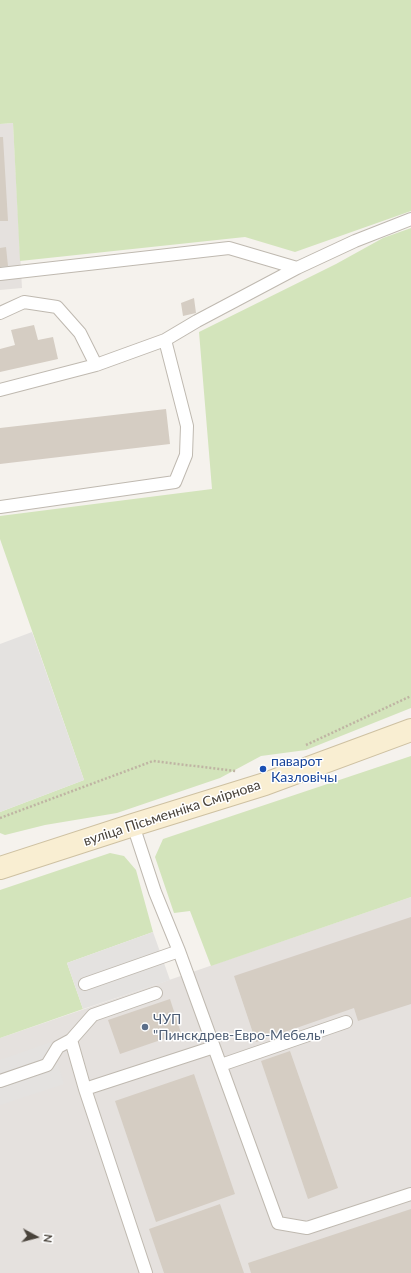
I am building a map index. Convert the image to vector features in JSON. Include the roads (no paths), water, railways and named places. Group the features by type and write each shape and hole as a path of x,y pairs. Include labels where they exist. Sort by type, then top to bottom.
{"main road":[{"name":"вуліца Пісьменніка Смірнова","path":"0,868 265,784 411,730"}],"lane":[{"path":"0,390 96,365 165,340 197,321 297,268 355,241 411,219"},
{"path":"0,274 229,248 297,268"},
{"path":"0,313 24,302 57,307 80,333 96,365"},
{"path":"0,507 175,482 186,455 188,426 165,340"},
{"path":"133,825 155,892 179,951 278,1223 307,1228 411,1194"},
{"path":"85,984 179,951"},
{"path":"0,1081 47,1065 58,1046 71,1040 93,1015 156,993"},
{"path":"221,1065 346,1022"},
{"path":"71,1040 146,1273"},
{"path":"86,1089 214,1046"}],"place":[{"name":"паварот Казловічы","path":"263,769"},
{"name":"ЧУП \"Пинскдрев-Евро-Мебель\"","path":"145,1027"}]}
